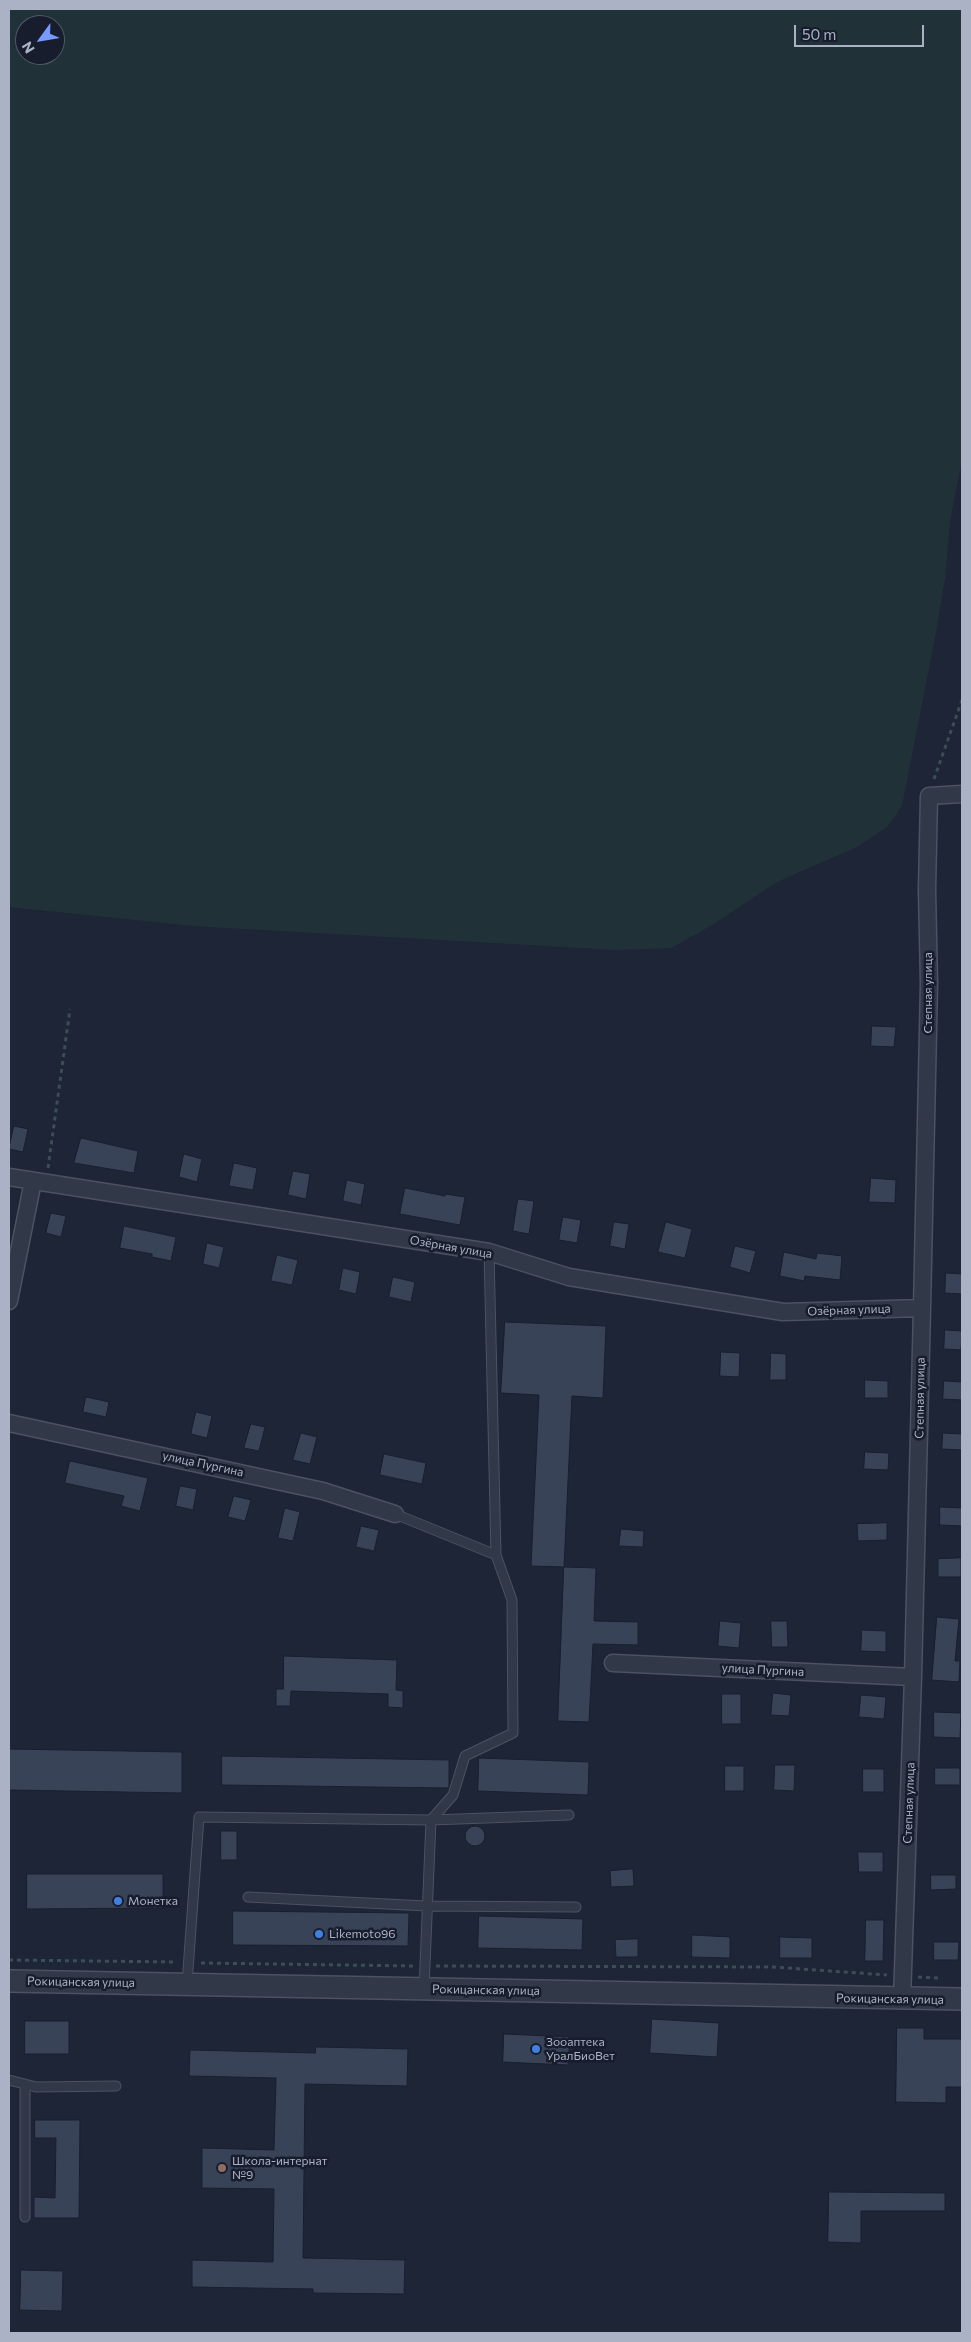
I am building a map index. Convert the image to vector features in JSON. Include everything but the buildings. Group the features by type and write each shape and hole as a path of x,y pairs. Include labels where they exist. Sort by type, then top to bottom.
{"street":[{"path":"928,796 962,794"},
{"name":"Степная улица","path":"902,1999 913,1678 929,993 928,796"},
{"name":"Озёрная улица","path":"9,1177 489,1252 569,1277 783,1312 922,1308"},
{"path":"9,1301 40,1182"},
{"name":"улица Пургина","path":"9,1423 323,1491 395,1514"},
{"name":"улица Пургина","path":"613,1663 913,1678"},
{"name":"Рокицанская улица","path":"9,1981 962,2000"}],"lane":[{"path":"424,1989 431,1820 453,1795 465,1756 513,1733 512,1600 496,1555 489,1252"},
{"path":"395,1514 496,1555"},
{"path":"187,1984 199,1817 431,1820 569,1815"},
{"path":"248,1897 426,1906 576,1906"},
{"path":"9,2080 36,2087 116,2086"},
{"path":"25,2084 25,2218"}],"path":[{"path":"928,796 962,700"},
{"path":"40,1182 70,1009"},
{"path":"9,1960 424,1966 773,1967 948,1978"}],"shaded area":[{"path":"9,9 962,9 962,459 950,522 945,579 935,638 902,806 887,827 857,847 777,882 714,924 671,948 617,950 194,926 9,907"}],"place":[{"name":"Монетка","path":"118,1901"},
{"name":"Likemoto96","path":"319,1934"},
{"name":"Зооаптека УралБиоВет","path":"536,2049"},
{"name":"Школа-интернат №9","path":"222,2168"}]}
